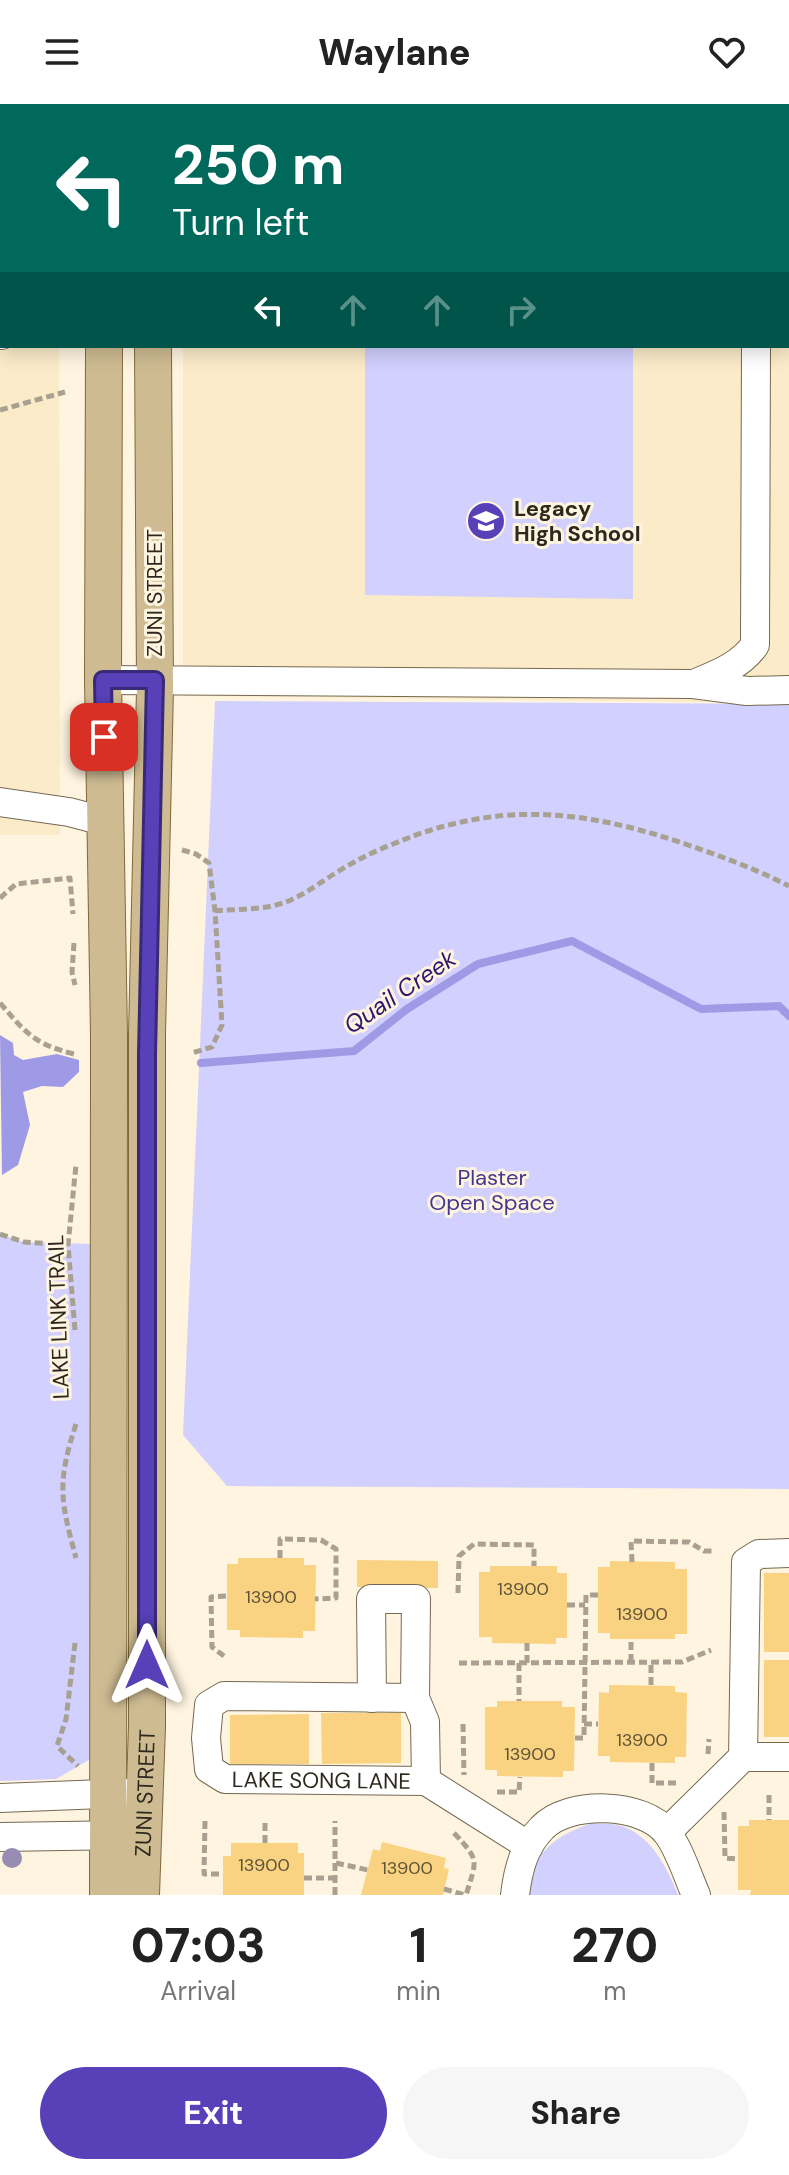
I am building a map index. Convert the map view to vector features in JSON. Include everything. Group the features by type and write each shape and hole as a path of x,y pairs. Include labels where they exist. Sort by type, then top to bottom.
{"main road":[{"name":"ZUNI STREET","path":"104,348 103,680 109,1036 108,1794 126,1835 141,1895"},
{"name":"ZUNI STREET","path":"108,1895 126,1835 146,1792 147,1034 155,680 153,348"}],"street":[{"path":"693,684 726,670 749,654 755,645 756,348"},
{"path":"103,680 693,684 747,691 789,690"},
{"path":"0,802 69,812 107,822"},
{"path":"667,1832 743,1757 746,1562 759,1554 789,1553"},
{"name":"LAKE SONG LANE","path":"372,1698 371,1599 416,1599 415,1698 425,1722 426,1781"},
{"name":"LAKE SONG LANE","path":"415,1698 224,1696 209,1705 206,1738 209,1769 225,1779 426,1781 529,1846"},
{"path":"743,1757 789,1757"},
{"path":"0,1798 146,1792"},
{"path":"515,1895 522,1856 543,1826 563,1815 614,1807 644,1817 667,1832 696,1895"},
{"path":"0,1837 126,1835"}],"path":[{"path":"0,410 65,392"},
{"path":"215,911 276,905 303,895 360,858 428,830 510,814 553,813 606,821 661,835 754,868 789,886"},
{"path":"181,850 196,854 209,863 222,1025 212,1047 192,1053"},
{"path":"0,898 16,884 70,878 74,916"},
{"path":"75,929 72,972 78,998"},
{"path":"0,1003 20,1026 45,1047 74,1054"},
{"name":"LAKE LINK TRAIL","path":"75,1336 68,1245 76,1161"},
{"path":"0,1234 24,1242 68,1245"},
{"name":"LAKE LINK TRAIL","path":"78,1416 62,1478 63,1508 79,1570"},
{"path":"280,1558 280,1539 321,1540 336,1549 336,1598 315,1599"},
{"path":"632,1562 631,1541 689,1542 704,1551 713,1551"},
{"path":"458,1593 459,1556 474,1544 534,1545 534,1566"},
{"path":"575,1738 584,1738 586,1595 598,1595"},
{"path":"224,1656 212,1647 211,1597 227,1596"},
{"path":"567,1605 585,1605"},
{"path":"76,1634 66,1719 57,1746 80,1768"},
{"path":"631,1639 631,1662"},
{"path":"527,1643 527,1663"},
{"path":"459,1663 682,1662 711,1650"},
{"path":"651,1662 651,1685"},
{"path":"519,1663 519,1701"},
{"path":"463,1724 464,1783"},
{"path":"584,1724 598,1724"},
{"path":"707,1762 709,1739"},
{"path":"652,1763 652,1783 682,1783"},
{"path":"488,1792 519,1792 520,1777"},
{"path":"769,1795 769,1820"},
{"path":"724,1796 725,1858 738,1859"},
{"path":"265,1820 265,1843"},
{"path":"205,1821 204,1874 223,1874"},
{"path":"335,1821 335,1895"},
{"path":"444,1822 474,1854 476,1863 466,1895 444,1889"},
{"path":"336,1863 368,1870"},
{"path":"304,1878 335,1878"}],"shaded area":[{"path":"0,348 59,348 60,835 0,835"},
{"name":"Legacy High School","path":"183,348 789,348 789,703 183,696"},
{"path":"0,1035 13,1043 14,1055 23,1060 57,1054 79,1060 79,1072 63,1087 42,1086 23,1092 30,1125 18,1165 2,1175"}],"green space":[{"path":"365,348 633,348 633,599 365,595"},
{"name":"Plaster Open Space","path":"215,701 789,704 789,1489 227,1486 183,1435"},
{"path":"0,1234 24,1242 94,1244 94,1757 56,1779 0,1781"},
{"path":"593,1823 618,1825 639,1835 656,1852 678,1895 530,1895 534,1868 547,1848 568,1833"}],"building":[{"path":"238,1558 304,1558 304,1565 316,1565 315,1631 303,1631 303,1638 240,1637 240,1630 227,1630 227,1564 238,1564"},
{"path":"357,1560 438,1561 438,1588 357,1587"},
{"path":"610,1561 675,1562 675,1569 687,1569 687,1634 675,1634 675,1639 610,1639 610,1633 598,1633 598,1567 610,1567"},
{"path":"490,1566 557,1566 557,1573 567,1573 567,1638 556,1638 556,1644 492,1643 492,1637 479,1637 479,1572 490,1572"},
{"path":"764,1573 789,1573 789,1652 764,1652"},
{"path":"764,1660 789,1660 789,1737 764,1737"},
{"path":"609,1685 675,1686 675,1692 687,1693 686,1757 675,1757 675,1763 610,1762 610,1756 598,1756 599,1692 609,1693"},
{"path":"497,1701 562,1701 562,1707 575,1707 574,1771 563,1771 563,1777 497,1776 497,1770 485,1770 485,1707 497,1707"},
{"path":"321,1713 401,1713 401,1763 322,1764"},
{"path":"309,1714 309,1764 230,1764 230,1715"},
{"path":"749,1820 789,1820 789,1895 750,1895 751,1890 738,1890 738,1826 749,1826"},
{"path":"382,1842 446,1858 444,1868 449,1869 443,1895 361,1895 373,1849 380,1851"},
{"path":"231,1843 298,1843 298,1853 304,1853 304,1895 223,1895 223,1856 231,1856"}],"waterway":[{"name":"Quail Creek","path":"201,1063 354,1051 407,1009 478,964 572,941 701,1009 779,1006 789,1016"}],"place":[{"name":"Legacy High School","path":"486,521"}],"route":[{"path":"104,737 103,680 155,680 147,1054 147,1665"}]}
